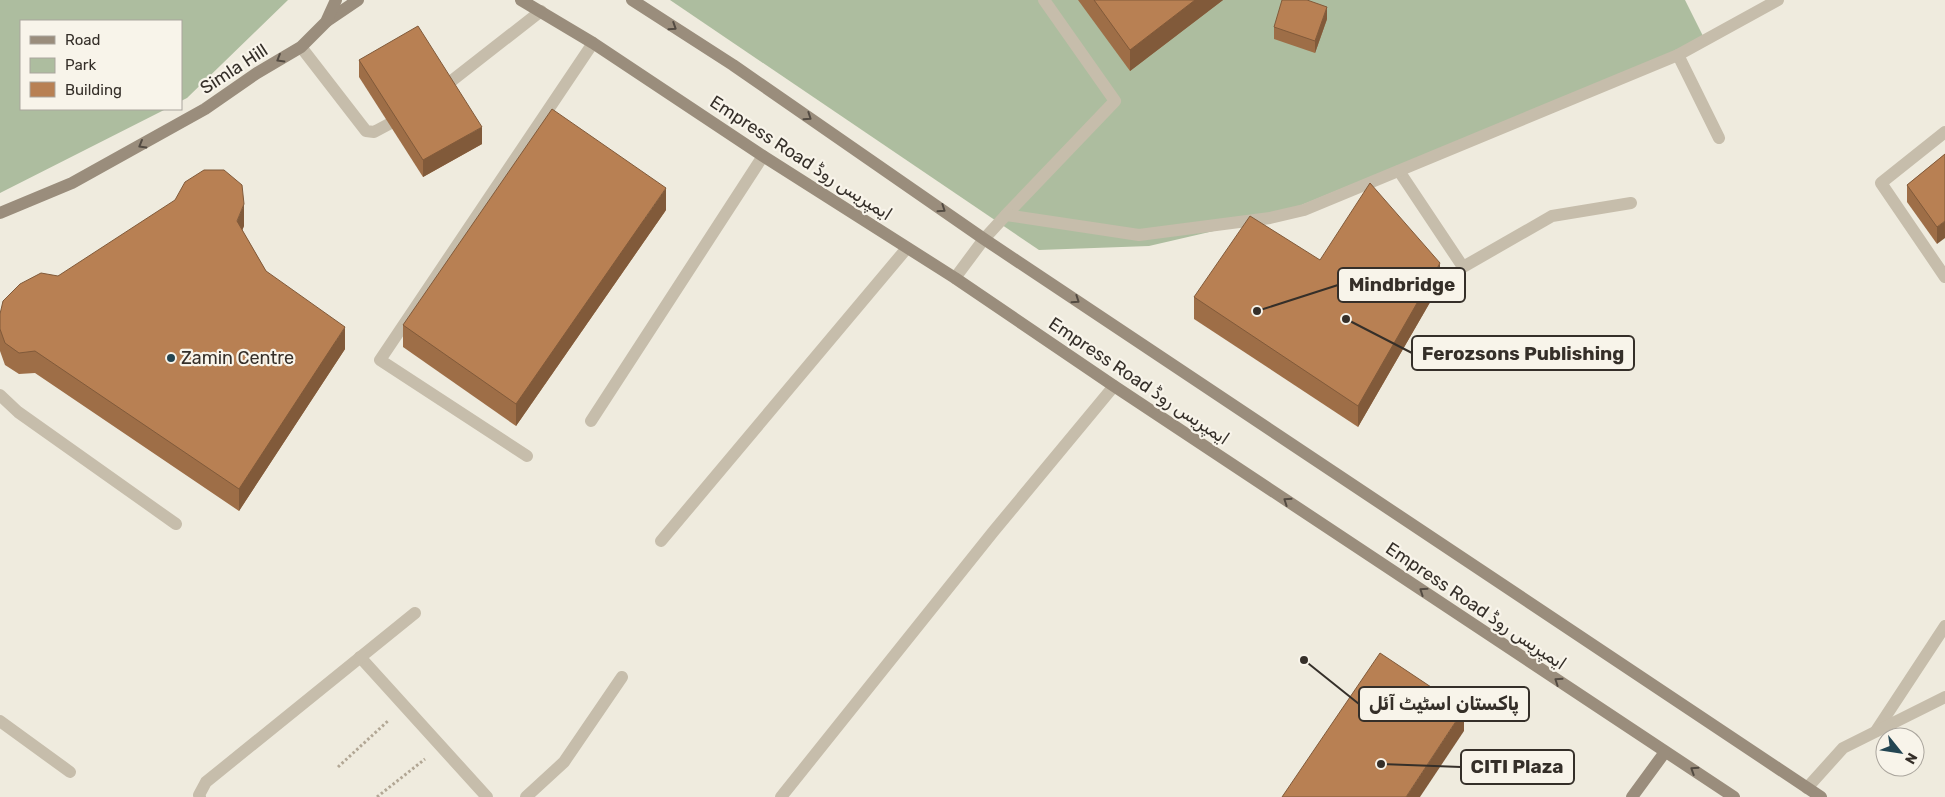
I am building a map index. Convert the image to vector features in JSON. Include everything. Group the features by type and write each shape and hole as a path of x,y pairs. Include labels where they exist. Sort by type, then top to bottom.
{"main road":[{"name":"Simla Hill","path":"0,213 72,183 205,109 257,73 301,47 326,22 336,0"},
{"path":"326,22 358,0"},
{"name":"Empress Road ایمپریس روڈ","path":"521,0 593,43 763,156 954,278 1734,797"},
{"name":"Empress Road ایمپریس روڈ","path":"632,0 740,71 984,239 1821,797"},
{"path":"1632,797 1665,752"}],"street":[{"path":"954,278 984,239 1115,101 1044,0"},
{"path":"1006,215 1139,235 1270,218 1304,210 1678,55 1778,0"},
{"path":"444,86 541,11"},
{"path":"527,456 380,360 593,43"},
{"path":"301,47 366,131 374,132 390,124"},
{"path":"1678,55 1719,138"},
{"path":"1945,132 1881,183 1945,277"},
{"path":"591,421 763,156"},
{"path":"1399,171 1463,268 1552,216 1632,203"},
{"path":"661,541 907,248"},
{"path":"781,797 993,532 1114,386"},
{"path":"2,402 176,524"},
{"path":"200,797 199,795 206,782 415,613"},
{"path":"1879,727 1945,626"},
{"path":"360,657 487,797"},
{"path":"526,797 564,762 622,677"},
{"path":"1884,727 1945,697"},
{"path":"0,721 70,772"},
{"path":"1807,788 1843,748 1875,732"}],"path":[{"path":"338,766 404,706"},
{"path":"377,797 441,746"}],"green space":[{"path":"0,0 288,0 187,98 182,100 182,20 20,20 20,110 164,110 0,193"},
{"path":"670,0 1685,0 1705,40 1270,218 1149,246 1039,250"}],"building":[{"path":"1094,0 1195,0 1130,50"},
{"path":"1282,0 1307,0 1327,7 1315,41 1274,27"},
{"path":"418,26 482,127 423,160 359,60"},
{"path":"552,109 666,188 516,404 403,325"},
{"path":"1945,154 1945,221 1937,227 1907,185"},
{"name":"Zamin Centre","path":"204,170 224,170 242,185 244,204 237,221 266,271 345,327 239,489 35,351 19,353 5,343 0,329 0,314 3,301 20,284 41,273 58,276 175,200 185,182"},
{"path":"1370,183 1440,263 1358,406 1194,297 1250,216 1320,260"},
{"path":"1380,653 1464,709 1406,797 1282,797"}],"place":[{"name":"Mindbridge","path":"1257,311"},
{"name":"Ferozsons Publishing","path":"1346,319"},
{"name":"Zamin Centre","path":"171,358"},
{"name":"پاکستان اسٹیٹ آئل","path":"1304,660"},
{"name":"CITI Plaza","path":"1381,764"}]}
